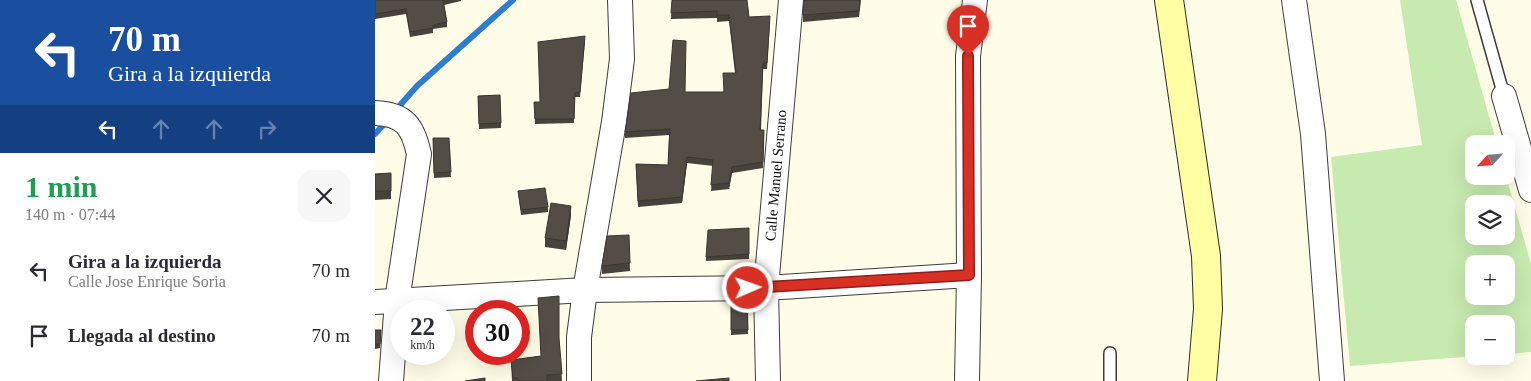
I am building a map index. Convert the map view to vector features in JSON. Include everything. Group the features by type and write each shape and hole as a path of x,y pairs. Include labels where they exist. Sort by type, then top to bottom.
{"street":[{"path":"579,381 579,338 585,290 622,59 620,0"},
{"name":"Calle Manuel Serrano","path":"769,381 766,288 791,0"},
{"path":"967,381 969,275 968,56 975,0"},
{"path":"1169,0 1206,256 1208,309 1202,381"},
{"path":"1294,0 1313,134 1332,381"},
{"path":"1503,96 1531,190"},
{"path":"375,112 395,116 407,123 415,139 419,154 386,301 391,381"},
{"path":"386,301 585,290 766,288 969,275"}],"lane":[{"path":"1477,0 1503,96"},
{"path":"1110,353 1110,381"}],"green space":[{"path":"1400,0 1456,0 1494,135 1465,135 1465,185 1509,185 1511,195 1465,195 1465,245 1515,245 1515,208 1531,264 1531,352 1515,353 1515,315 1465,315 1465,357 1350,366 1331,157 1422,145"}],"building":[{"path":"375,0 443,0 447,22 433,25 433,28 410,32 406,9 375,14"},
{"path":"672,0 747,0 749,17 770,16 767,63 763,63 760,130 764,130 763,162 732,167 729,183 711,185 713,160 687,157 682,197 638,201 636,164 668,165 670,129 625,132 631,93 669,89 673,40 686,41 685,92 724,92 723,73 736,73 729,15 717,15 717,11 671,13"},
{"path":"804,0 860,0 859,11 803,15"},
{"path":"585,36 580,92 575,93 574,119 535,119 534,102 540,102 538,42"},
{"path":"500,95 501,123 479,124 478,96"},
{"path":"433,138 449,138 451,172 434,173"},
{"path":"391,173 391,191 375,191 375,174"},
{"path":"545,188 548,207 521,210 518,191"},
{"path":"551,203 571,206 566,241 545,238"},
{"path":"749,228 749,254 706,257 708,230"},
{"path":"629,235 630,263 602,266 607,236"},
{"path":"559,296 559,338 562,374 547,375 547,381 518,381 518,378 513,378 512,365 530,365 530,357 541,356 538,298"},
{"path":"731,297 747,297 748,330 731,330"},
{"path":"375,330 381,330 380,344 375,344"},
{"path":"485,378 485,381 465,381"},
{"path":"729,378 729,381 696,381"}],"waterway":[{"path":"394,112 417,86 513,0"},
{"path":"375,134 388,120"}],"route":[{"path":"748,288 969,275 968,56"}]}
